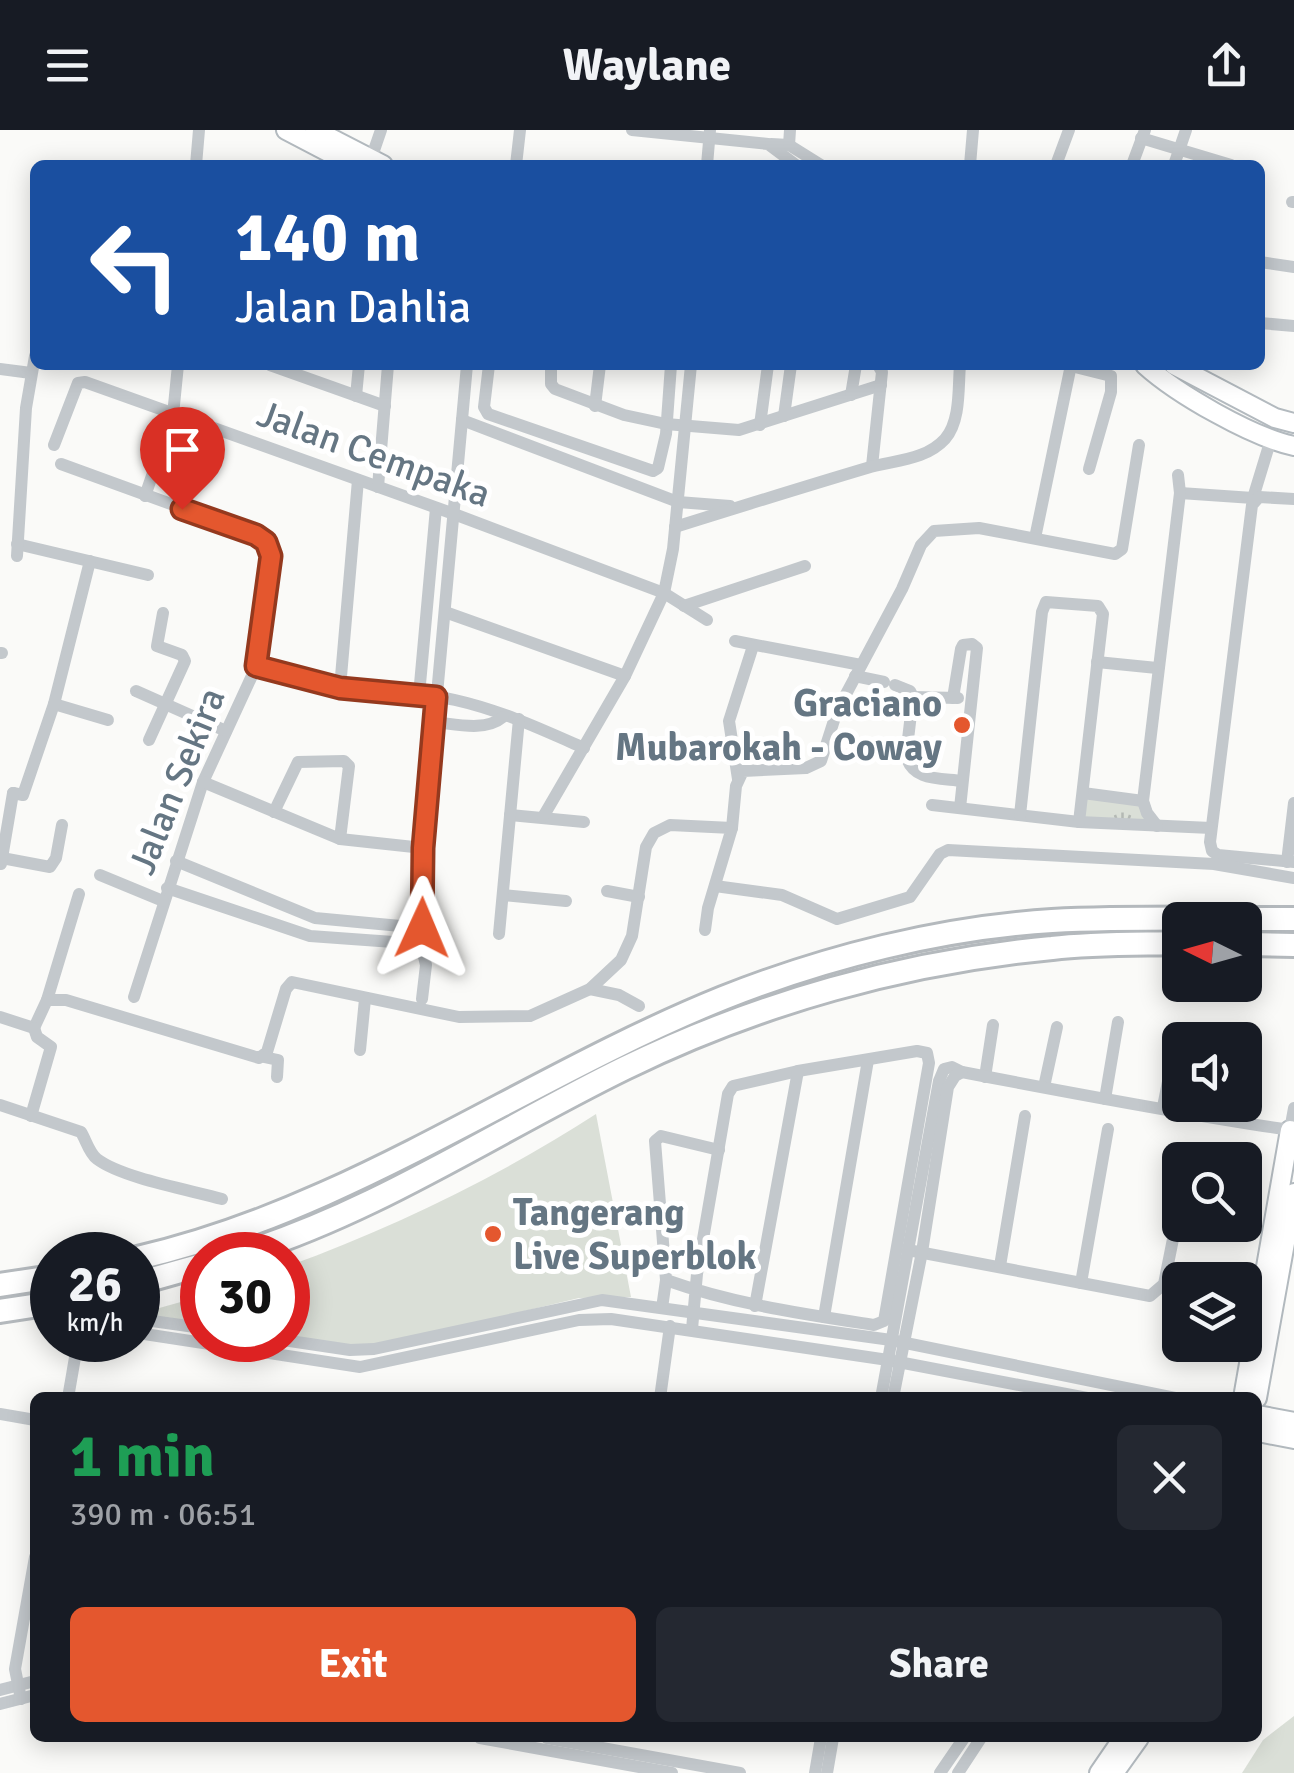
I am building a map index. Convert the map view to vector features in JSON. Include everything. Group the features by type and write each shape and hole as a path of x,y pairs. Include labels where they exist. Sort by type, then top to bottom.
{"highway":[{"path":"160,1251 246,1226 323,1194 624,1043 723,998 834,960 946,934 1050,922 1294,920"},
{"path":"297,1232 446,1164 625,1068 730,1022 840,986 949,961 1054,947 1162,944"},
{"path":"1262,945 1294,946"},
{"path":"0,1285 30,1280"},
{"path":"0,1311 30,1306"}],"street":[{"path":"196,160 199,130"},
{"path":"286,130 365,160"},
{"path":"314,130 366,160"},
{"path":"368,160 380,130"},
{"path":"517,160 520,130"},
{"path":"632,130 789,145 813,160"},
{"path":"789,145 790,130"},
{"path":"970,160 973,130"},
{"path":"1058,160 1070,130"},
{"path":"1176,160 1186,130"},
{"path":"1134,160 1143,134 1216,160"},
{"path":"708,160 710,135"},
{"path":"768,144 789,160"},
{"path":"1265,263 1294,266"},
{"path":"1265,323 1294,326"},
{"path":"0,369 31,373"},
{"path":"32,370 17,550 90,560 148,575"},
{"path":"145,496 173,415 178,370"},
{"path":"292,370 385,406"},
{"path":"356,396 359,370"},
{"path":"378,487 388,370"},
{"path":"422,999 426,965 421,944 423,848 467,370"},
{"path":"488,370 484,406 488,414 647,470 656,470 666,434 671,370"},
{"path":"551,370 555,389 595,406 666,424 739,430 881,385"},
{"path":"595,406 599,370"},
{"path":"543,817 625,676 664,593 678,502 691,370"},
{"path":"760,425 767,370"},
{"path":"784,416 790,370"},
{"path":"851,394 855,370"},
{"path":"872,466 881,370"},
{"path":"675,527 872,466 914,458 944,440 954,422 959,370"},
{"path":"1035,538 1070,370"},
{"path":"1087,370 1111,376 1111,392 1088,469"},
{"path":"1151,370 1172,387 1271,439 1294,446"},
{"path":"1184,370 1275,418 1294,423"},
{"name":"Jalan Cempaka","path":"54,445 80,382 664,593 707,620"},
{"path":"462,420 678,502 740,507"},
{"path":"1180,493 1254,498 1271,439"},
{"path":"738,780 749,769 806,768 821,761 837,712 902,589 921,544 934,531 979,528 1112,555 1118,553 1139,445"},
{"path":"604,474 610,458"},
{"name":"Jalan Sekira","path":"60,464 256,535 266,542 271,556 256,666 204,782 165,894 100,875"},
{"path":"1157,826 1143,801 1180,493 1178,476"},
{"path":"340,688 358,480"},
{"path":"1294,499 1262,496 1252,505 1210,847 1218,855 1291,862 1294,803"},
{"path":"420,695 436,508"},
{"path":"62,825 56,858 50,868 1,862 7,791 23,795 54,704 90,560"},
{"path":"684,606 806,566"},
{"path":"1020,815 1042,612 1046,602 1054,601 1100,608 1080,822"},
{"path":"445,612 625,676"},
{"path":"149,740 185,658 156,646 163,613"},
{"path":"954,698 960,649 964,644 972,644 976,648 960,808"},
{"path":"705,930 732,828 738,780 729,720 740,645 858,671 904,686 913,697 970,699"},
{"path":"1097,662 1157,668"},
{"path":"256,666 340,688 436,697 497,711 503,717 584,748"},
{"path":"136,691 226,731"},
{"path":"913,697 908,763 918,775 962,782"},
{"path":"54,704 108,720"},
{"path":"434,722 485,725 503,717"},
{"path":"499,934 519,720"},
{"path":"274,812 298,762 344,761 349,766 340,839"},
{"path":"204,782 340,839 423,848"},
{"path":"1082,793 1143,801"},
{"path":"932,805 1080,822 1212,828"},
{"path":"510,815 584,822"},
{"path":"264,1057 289,983 459,1017 530,1016 590,989 621,960 632,936 646,848 661,828 684,824 732,828"},
{"path":"715,886 782,895 829,917 843,919 910,897 940,854 948,850 1214,864 1294,878"},
{"path":"176,861 316,918 422,928"},
{"path":"607,890 639,897"},
{"path":"31,1116 51,1047 37,1036 34,1028 47,1000 79,894"},
{"path":"134,997 165,894 310,936 421,944"},
{"path":"503,896 566,901"},
{"path":"310,936 316,918"},
{"path":"590,989 619,995 638,1006"},
{"path":"360,1050 365,999"},
{"path":"47,1000 66,1000 240,1054 278,1060 277,1078"},
{"path":"1,1022 34,1028"},
{"path":"1105,1099 1118,1022"},
{"path":"986,1076 993,1025"},
{"path":"1044,1087 1057,1027"},
{"path":"666,1280 695,1290 755,1306 881,1324 886,1318 929,1057 917,1052 733,1086 728,1094 695,1290 692,1329"},
{"path":"824,1317 868,1060"},
{"path":"755,1306 798,1071"},
{"path":"883,1392 894,1361 948,1087 955,1076 962,1072 1162,1107"},
{"path":"0,1105 81,1132 92,1156 126,1172 222,1199"},
{"path":"1244,1392 1294,1108"},
{"path":"1000,1266 1025,1116"},
{"path":"1262,1122 1292,1130"},
{"path":"1082,1283 1108,1130"},
{"path":"662,1308 666,1280 656,1139 661,1136 719,1150"},
{"path":"1257,1392 1294,1193"},
{"path":"915,1251 1143,1296 1161,1290 1172,1242"},
{"path":"310,1344 374,1349 594,1301 898,1342 1114,1392"},
{"path":"160,1336 360,1367 578,1320 611,1318 894,1361 1056,1392"},
{"path":"661,1392 670,1326"},
{"path":"893,1392 894,1361"},
{"path":"69,1392 74,1362"},
{"path":"0,1414 30,1419"},
{"path":"1262,1415 1294,1422"},
{"path":"1262,1433 1294,1439"},
{"path":"24,1693 15,1670 30,1606"},
{"path":"0,1690 24,1693"},
{"path":"0,1704 24,1693"},
{"path":"526,1742 596,1748 672,1773"},
{"path":"567,1742 740,1773"},
{"path":"815,1773 820,1742"},
{"path":"827,1773 832,1742"},
{"path":"940,1773 961,1742"},
{"path":"958,1773 977,1742"},
{"path":"1098,1773 1120,1742"},
{"path":"1114,1773 1136,1742"}],"green space":[{"path":"1085,797 1139,803 1148,822 1082,819"},
{"name":"Tangerang Live Superblok","path":"596,1114 631,1297 579,1298 382,1345 342,1348 310,1343 310,1257 446,1199"},
{"path":"180,1302 180,1321 160,1318 160,1308"},
{"path":"1294,1716 1294,1773 1242,1773 1263,1740"}],"place":[{"name":"Graciano Mubarokah - Coway","path":"962,725"},
{"name":"Tangerang Live Superblok","path":"493,1234"}],"route":[{"path":"182,509 266,542 271,556 256,666 340,688 436,697 423,848 422,928"}]}
